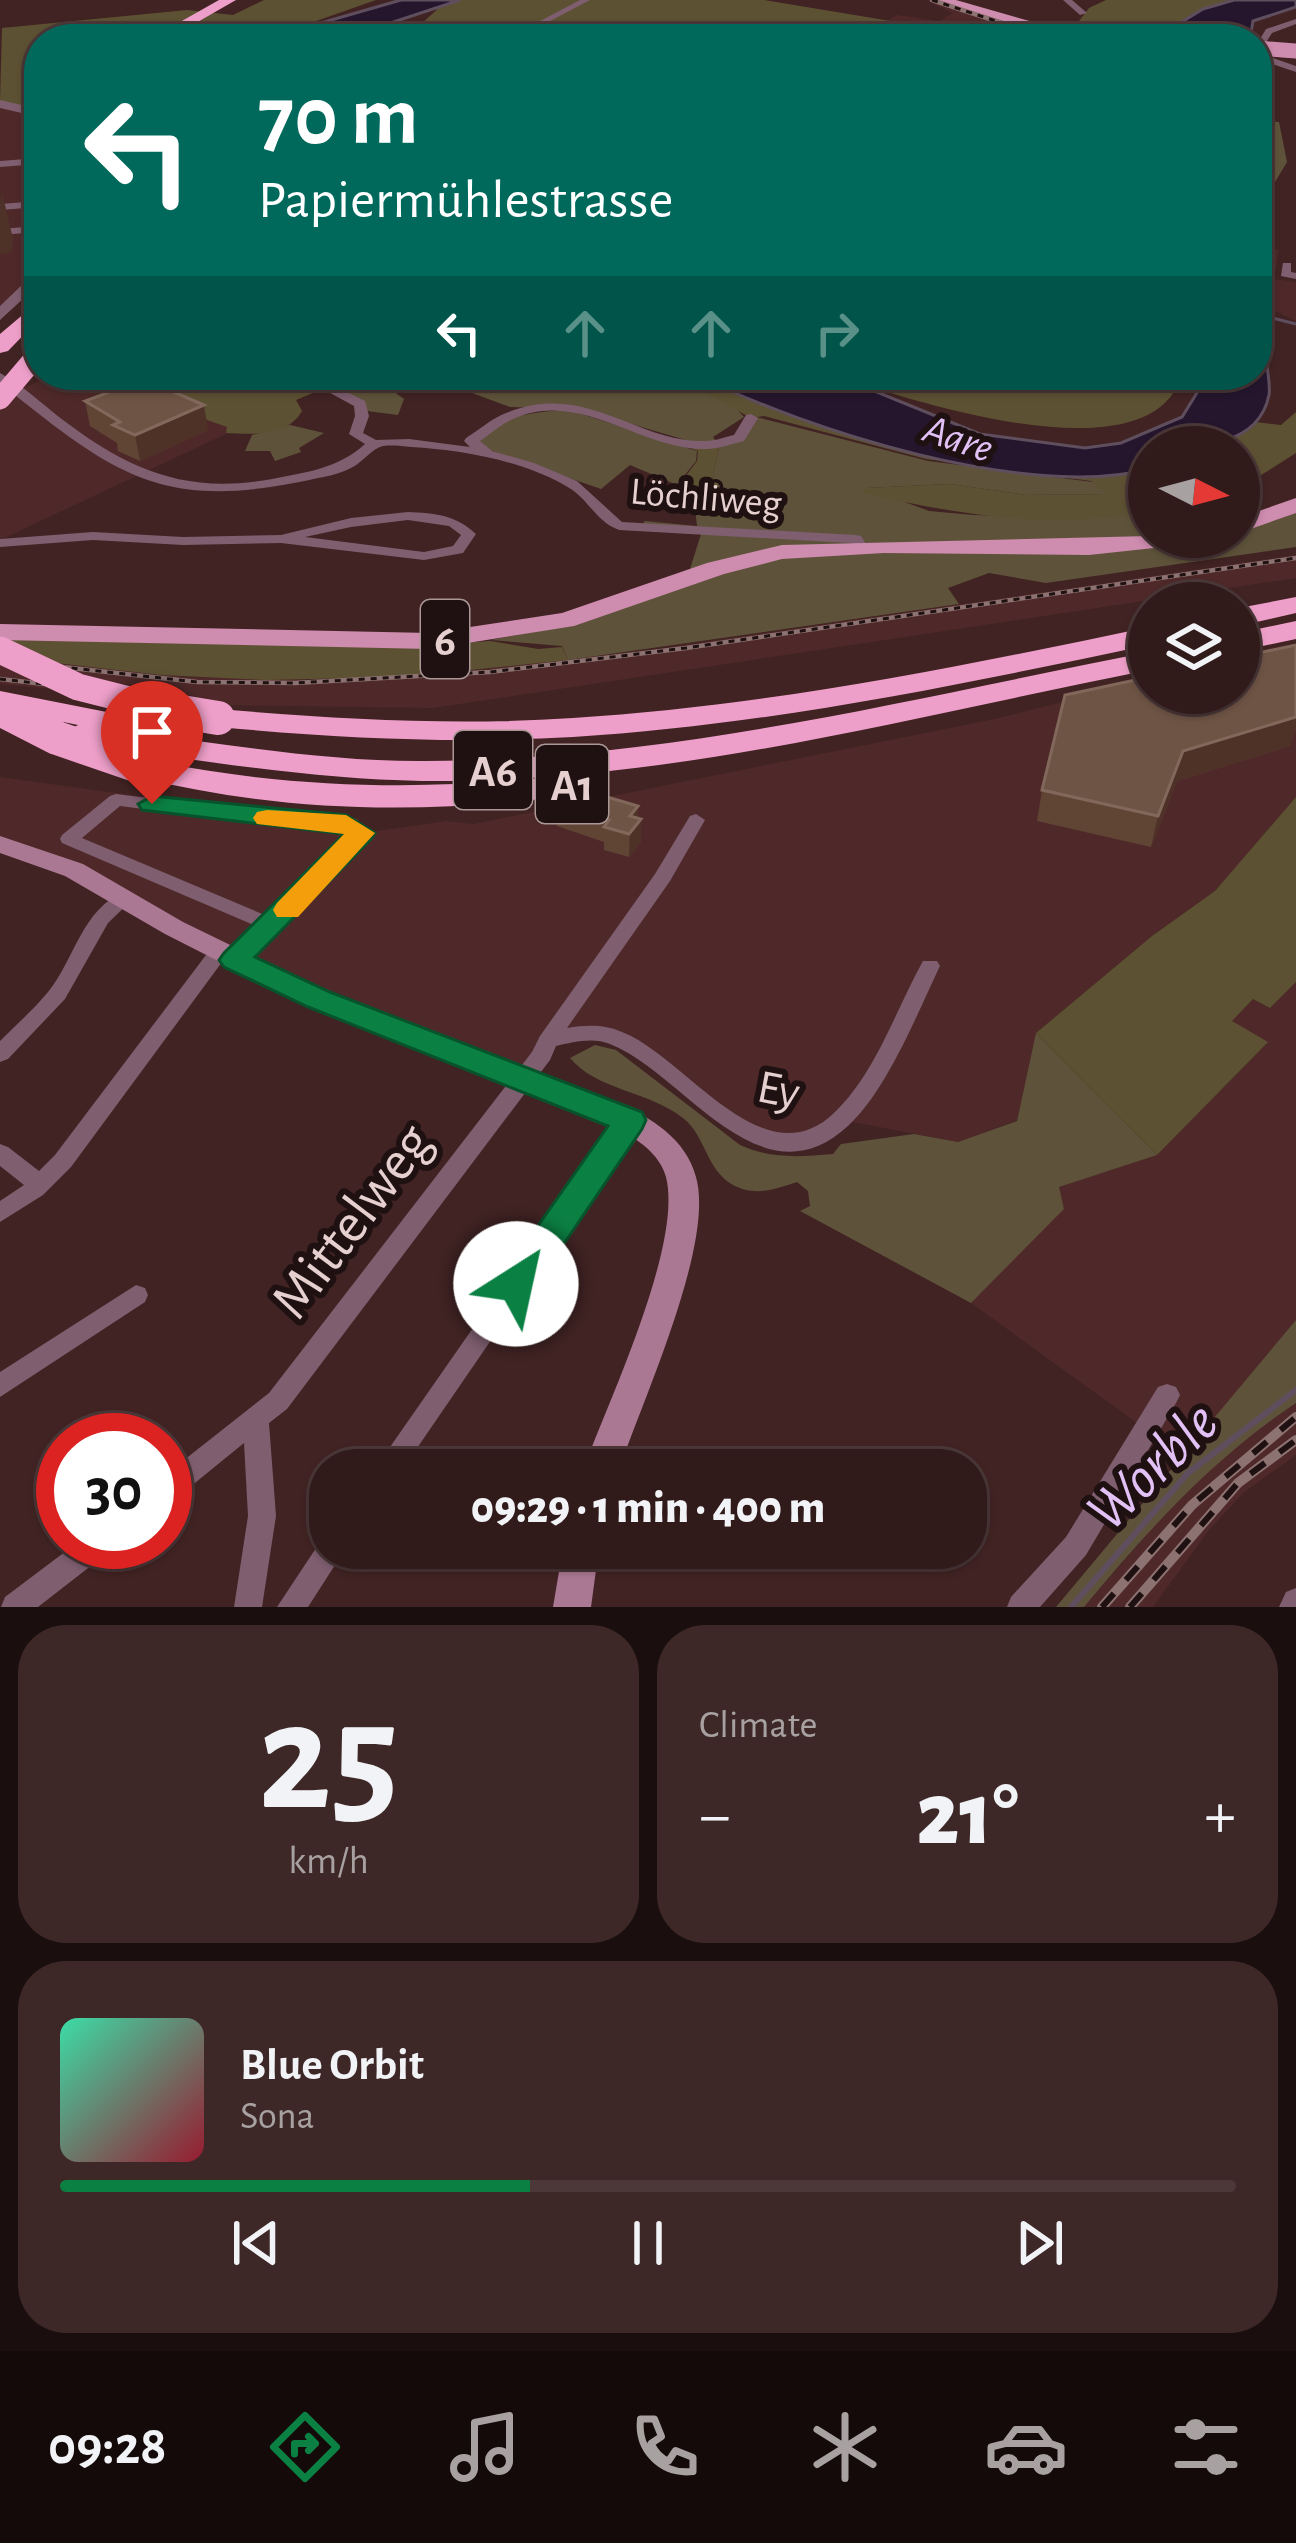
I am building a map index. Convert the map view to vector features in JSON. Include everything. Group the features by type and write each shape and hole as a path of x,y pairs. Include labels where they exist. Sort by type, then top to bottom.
{"highway":[{"path":"187,24 247,0"},
{"path":"0,346 24,322"},
{"path":"0,388 24,364"},
{"path":"0,399 24,367"},
{"path":"1260,613 1296,605"},
{"path":"1260,638 1296,630"},
{"name":"A1","path":"0,709 57,739 153,771 234,787 320,796 506,793 701,761 934,712 975,685 1128,642"},
{"name":"A1","path":"0,650 75,686 142,705 218,718 435,734 606,728 1128,664"},
{"name":"A6","path":"0,709 251,760 379,770 472,771 651,757 975,685"}],"main road":[{"path":"941,0 1020,24"},
{"path":"1260,519 1296,506"},
{"name":"6","path":"0,632 391,642 467,638 587,614 749,558 861,547 1076,550 1128,544"},
{"path":"0,844 54,861 227,956 319,1000 630,1120 661,1144 683,1185 683,1210 670,1268 608,1449"},
{"path":"572,1607 578,1569"}],"street":[{"path":"539,24 586,0"},
{"path":"1067,0 1083,13"},
{"path":"0,315 24,291"},
{"path":"0,378 109,462 141,477 183,486 234,488 286,481 352,463 374,444 356,434 360,404 334,390"},
{"name":"Löchliweg","path":"490,456 471,441 522,408 581,410 712,444 739,438 751,418"},
{"name":"Löchliweg","path":"374,444 490,456 577,486 614,524 856,539 861,547"},
{"path":"0,542 68,536 281,539 430,556 458,550 469,534 452,521 406,516 362,520 281,539"},
{"path":"0,1213 40,1185 73,1149 227,956 272,926 361,833 346,823 285,821 116,800 69,839 272,926"},
{"path":"522,1078 663,877 695,820"},
{"path":"0,1054 58,994 100,919 124,898"},
{"name":"Ey","path":"547,1040 591,1033 619,1038 734,1125 764,1138 799,1140 834,1127 857,1100 930,966"},
{"name":"Mittelweg","path":"192,1471 278,1401 522,1078"},
{"path":"402,1449 630,1120"},
{"path":"0,1153 40,1185"},
{"path":"0,1386 136,1295"},
{"path":"1021,1607 1076,1546 1167,1395"},
{"path":"248,1607 262,1516 256,1421"},
{"path":"15,1607 65,1569"},
{"path":"291,1607 317,1569"}],"shaded area":[{"path":"264,0 376,0 308,24 43,24 187,10 233,15"},
{"path":"460,0 764,0 909,24 421,24 441,6"},
{"path":"925,0 1018,24 887,21 897,15 939,21 953,13"},
{"path":"1106,0 1234,0 1203,9 1180,24 1077,24 1089,8"},
{"path":"24,26 24,107 0,101 2,28"},
{"path":"0,104 24,110 24,283 0,311"},
{"path":"1272,121 1279,122 1287,162 1275,182"},
{"path":"1272,249 1279,250 1274,279 1296,282 1296,321 1272,309"},
{"path":"24,387 128,390 227,427 228,433 0,540 0,397"},
{"path":"122,390 320,390 296,400 302,411 278,430 226,433 227,427"},
{"path":"336,390 392,390 404,399 398,415 367,411"},
{"path":"464,390 700,390 735,407 744,417 713,437 718,444 692,442 581,409 510,407"},
{"path":"701,390 729,390 855,437 1084,477 1128,472 1128,515 1041,520 863,493 866,488 950,484 1026,495 1108,494 1091,481 926,459 764,416 751,418"},
{"path":"883,390 1172,390 1158,409 1121,424 1074,428 1021,424"},
{"path":"569,410 697,451 696,461 677,485 630,465 601,489 478,446 503,421"},
{"path":"1296,412 1296,453 1260,476 1260,426 1248,426 1255,422 1281,425"},
{"path":"756,417 928,461 1093,482 1110,494 1026,495 950,484 867,488 929,511 1068,518 1128,513 1128,538 860,547 690,569 702,531 640,527 645,521 697,526 695,508 680,504 717,505 713,474 720,444 733,442"},
{"path":"290,425 324,433 299,448 301,452 275,461 270,451 245,451 252,435"},
{"path":"720,444 713,474 718,505 680,504 683,493 677,488 697,461 698,451 685,446"},
{"path":"1296,511 1296,547 1260,552 1260,523"},
{"path":"1128,545 1128,558 1220,558 1046,583 989,573 948,588 959,604 568,660 562,646 491,640 567,625 715,572 780,556"},
{"path":"1296,555 1296,578 1260,583 1128,582 1128,603 433,708 219,705 0,684 0,654 187,677 332,680 441,674 657,649"},
{"path":"5,637 430,645 490,641 538,649 562,647 568,660 402,677 266,680 160,675 48,662"},
{"path":"1296,646 1296,797 1215,891 1152,936 1037,1032 1017,1120 958,1142 842,1120 834,1127 773,1140 628,1043 566,1035 522,1078 174,928 0,844 0,777 283,816 359,818 358,826 370,832 447,821 473,824 995,719 1128,685 1128,714 1260,714 1260,676"},
{"path":"1296,797 1296,982 1270,1008 1253,999 1232,1021 1268,1042 1157,1155 1036,1033 1152,936 1215,891"},
{"path":"1296,982 1296,1320 1184,1457 971,1303 1064,1209 1058,1187 1157,1155 1267,1042 1231,1022 1253,999 1270,1008"},
{"path":"1036,1033 1157,1155 1059,1187 1064,1209 971,1303 800,1211 810,1206 808,1191 797,1182 758,1191 733,1185 717,1171 683,1118 594,1077 570,1058 595,1045 616,1050 740,1145 774,1155 809,1156 833,1154 841,1144 914,1134 958,1142 1017,1121"},
{"path":"1296,1320 1296,1403 1182,1497 1084,1607 1056,1607"},
{"path":"1296,1403 1296,1455 1244,1492 1209,1530 1153,1607 1084,1607 1177,1500 1244,1439"}],"water":[{"path":"401,0 460,0 387,24 317,24"},
{"path":"1234,0 1296,0 1296,7 1252,24 1180,24 1203,9"},
{"name":"Aare","path":"730,390 872,390 980,434 1085,448 1128,440 1128,472 1043,476 982,468 856,437"},
{"path":"1199,390 1269,390 1252,426 1161,426 1182,417"}],"building":[{"path":"114,390 169,390 204,405 135,435 113,425 120,422 85,401"},
{"path":"1296,645 1296,717 1183,751 1158,816 1042,790 1065,695 1128,682 1128,714 1260,714 1260,653"},
{"path":"590,792 638,806 630,816 641,819 629,834 604,827 609,820 556,804"}],"waterway":[{"name":"Worble","path":"1272,318 1296,324"},
{"name":"Worble","path":"1071,1607 1188,1473 1296,1390"}],"railway":[{"path":"932,0 1005,24"},
{"path":"1272,54 1296,56"},
{"path":"0,660 197,682 295,683 490,672 686,648 1296,558"},
{"path":"0,679 177,699"},
{"path":"1102,1607 1192,1505 1296,1417"},
{"path":"1130,1607 1238,1483 1296,1440"}],"slow traffic":[{"path":"267,818 346,823 361,833 287,910"}],"route":[{"path":"152,804 285,821 346,823 361,833 235,960 319,1000 630,1120 516,1284"}]}
